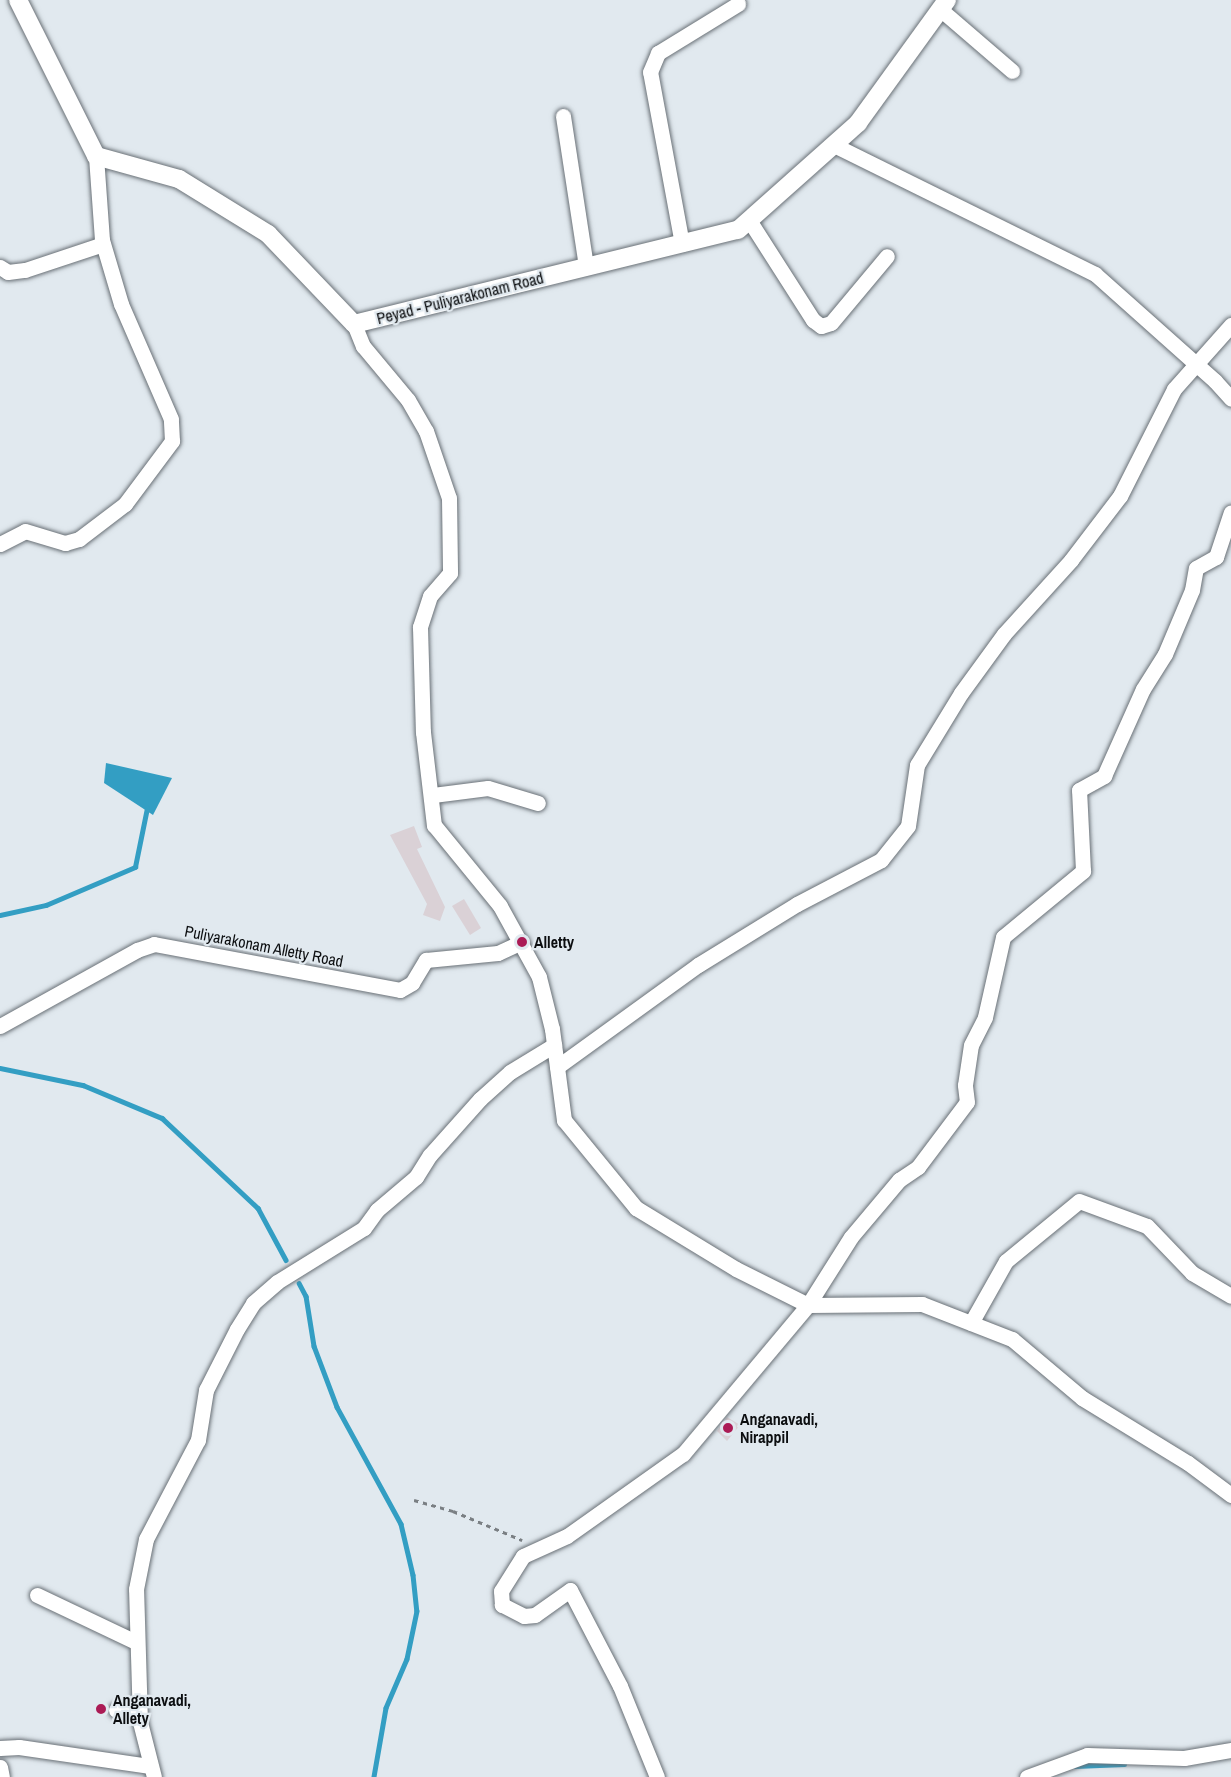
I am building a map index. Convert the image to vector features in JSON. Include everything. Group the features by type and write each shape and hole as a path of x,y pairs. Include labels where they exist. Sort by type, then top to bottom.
{"main road":[{"path":"18,0 96,156"},
{"name":"Peyad - Puliyarakonam Road","path":"96,156 178,179 268,234 354,324 738,230 858,123 943,5"}],"street":[{"path":"682,244 650,72 658,53 738,4"},
{"path":"943,5 1012,70"},
{"path":"563,116 586,267"},
{"path":"834,145 1095,274 1196,363 1231,399"},
{"path":"0,544 25,531 66,543 79,539 125,504 172,441 171,419 121,304 103,244 96,156"},
{"path":"749,220 813,320 821,326 831,323 887,256"},
{"path":"0,267 8,272 25,270 103,244"},
{"path":"354,324 363,346 426,431 449,498 450,573 430,596 420,627 423,732 433,795 434,825 480,879 522,942 539,977 554,1045 564,1120 636,1208 736,1269 808,1305 922,1304 1012,1340 1082,1398 1188,1463 1231,1495"},
{"path":"557,1067 698,965 797,904 881,860 908,826 917,765 934,735 1004,634 1071,560 1120,496 1174,389 1196,363 1230,332"},
{"path":"657,1777 620,1686 570,1590 534,1615 524,1616 502,1605 501,1591 523,1556 567,1536 683,1454 808,1305 851,1238 899,1180 918,1167 967,1102 964,1085 971,1045 985,1017 1003,937 1083,871 1079,790 1104,776 1143,689 1164,654 1192,591 1196,568 1216,557 1231,512"},
{"path":"433,795 488,788 538,803"},
{"name":"Puliyarakonam Alletty Road","path":"0,1026 137,950 154,944 400,990 412,983 426,960 498,953 522,942"},
{"path":"0,1748 19,1747 152,1772 139,1709 136,1589 147,1539 198,1440 206,1390 253,1303 318,1254 364,1228 377,1210 416,1177 430,1155 480,1099 510,1072 554,1045"},
{"path":"971,1323 1006,1261 1079,1201 1147,1226 1192,1273 1231,1296"},
{"path":"37,1595 136,1642"},
{"path":"116,1710 139,1709"},
{"path":"1027,1777 1087,1755 1184,1758 1231,1750"},
{"path":"0,1767 2,1777"}],"path":[{"path":"414,1500 453,1510 540,1548"}],"water":[{"path":"106,763 172,778 153,815 104,783"}],"building":[{"path":"414,826 422,847 417,849 445,907 440,921 423,915 427,904 390,835"},
{"path":"464,899 481,928 470,935 452,906"},
{"name":"Anganavadi, Nirappil","path":"727,1417 740,1425 727,1441 717,1431"}],"waterway":[{"path":"0,915 46,905 135,867 147,808"},
{"path":"0,1068 83,1085 162,1118 258,1208 286,1260"},
{"path":"299,1283 306,1296 314,1346 337,1407 401,1524 413,1575 417,1611 407,1659 386,1708 374,1777"},
{"path":"1075,1766 1124,1764"}],"place":[{"name":"Alletty","path":"522,942"},
{"name":"Anganavadi, Nirappil","path":"728,1428"},
{"name":"Anganavadi, Allety","path":"101,1709"}]}
